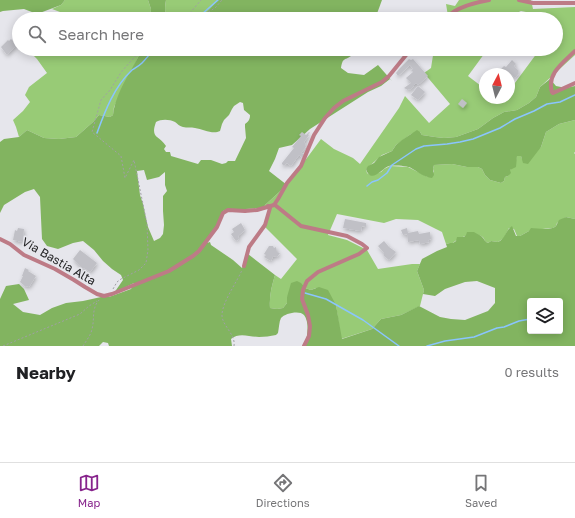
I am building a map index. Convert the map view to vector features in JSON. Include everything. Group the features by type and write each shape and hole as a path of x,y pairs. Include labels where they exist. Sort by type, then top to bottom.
{"street":[{"path":"454,12 476,3 489,0"},
{"path":"519,0 533,3 575,3"},
{"path":"575,51 554,72 551,82 551,90 553,93 575,82"},
{"path":"304,346 309,336 310,326 308,315 302,299 303,290 307,281 318,272 362,252 366,248 347,236 301,226 274,205 287,184 301,166 314,135 325,118 343,101 382,82 389,76 405,56"},
{"name":"Via Bastia Alta","path":"0,239 24,254 55,269 101,297 163,273 193,256 199,251 217,226 223,213 228,210 257,210 274,205"},
{"path":"244,266 249,247 265,225 270,208 268,206"}],"path":[{"path":"191,12 200,0"},
{"path":"209,12 216,8 222,0"},
{"path":"111,292 117,282 139,270 146,263 148,250 147,224 134,160 125,178 121,156 92,132 101,100 110,90 122,71 136,56"},
{"path":"234,346 234,340 222,314 225,302 238,280 244,266"},
{"path":"3,346 80,314 101,297"},
{"path":"83,346 92,330 94,309 96,303 101,297"}],"green space":[{"path":"0,0 65,0 61,5 42,12 32,12 24,9 0,12"},
{"path":"65,0 148,0 151,9 151,12 60,12 52,9 61,5"},
{"path":"148,0 166,0 165,12 151,12"},
{"path":"166,0 218,0 207,12 165,12"},
{"path":"218,0 382,0 378,12 207,12"},
{"path":"459,0 531,0 533,9 575,7 575,55 540,87 536,97 517,110 504,112 478,129 456,137 435,137 422,135 420,132 411,134 396,145 392,151 382,155 366,169 367,173 370,175 381,172 390,166 408,167 428,177 434,172 434,165 452,164 467,167 478,167 482,169 490,180 501,183 504,181 505,177 508,176 510,170 515,164 517,156 521,156 522,159 541,147 546,132 559,124 575,120 575,219 566,217 557,223 553,228 529,231 520,236 517,236 514,229 509,228 504,238 498,242 491,241 488,243 482,237 474,234 462,237 453,243 446,244 442,232 418,220 396,219 384,223 337,214 328,235 347,240 367,250 378,269 420,264 417,271 424,290 420,306 401,315 381,319 372,329 341,339 336,305 316,288 311,290 305,288 287,297 287,303 283,308 270,308 270,295 275,275 281,279 297,259 265,227 270,210 264,208 265,205 287,185 321,139 334,149 353,158 360,164 399,108 405,96 429,123 450,104 424,73 431,68 433,56 483,56 468,76 479,84 479,104 515,104 515,83 535,56 563,56 563,12 447,12 446,4 455,6"},
{"path":"34,56 139,56 114,107 113,115 110,117 99,115 76,137 59,139 44,138 27,130 19,137 13,120 30,102 25,95 29,87 47,73"},
{"path":"138,56 351,56 343,61 341,68 348,73 364,75 378,65 392,81 390,79 310,129 292,145 279,148 269,171 287,185 265,205 264,208 224,210 207,243 210,242 211,245 242,268 248,254 275,275 270,295 270,308 283,308 287,303 291,283 297,281 305,288 311,290 319,287 328,290 336,305 342,339 372,329 381,319 401,315 419,306 440,317 451,319 465,320 488,311 495,303 495,288 477,281 465,282 445,289 435,296 423,294 424,290 417,271 422,259 447,247 446,244 453,243 456,241 457,237 464,237 467,232 474,232 488,243 491,241 498,242 503,239 512,226 516,236 520,236 529,231 531,228 554,228 559,220 566,217 575,219 575,346 305,346 308,330 306,318 302,313 296,312 281,318 278,333 276,335 265,337 245,335 237,336 231,339 232,346 109,346 108,343 103,342 99,346 0,346 0,299 6,286 19,284 24,289 29,300 13,304 23,312 40,315 52,308 66,303 109,297 131,289 134,283 114,293 123,280 121,275 103,261 94,250 83,241 58,249 47,246 42,239 40,197 34,189 25,192 4,205 0,213 0,142 4,139 19,137 27,130 44,138 59,139 76,137 99,115 110,117 113,115 117,98","holes":["240,102 243,103 244,110 250,116 245,124 246,138 235,161 228,161 222,164 211,160 201,160 198,164 171,156 170,152 166,152 164,149 166,146 156,136 154,131 156,122 165,120 173,121 183,127 217,132 220,131 224,120 234,106","144,170 147,180 159,177 165,172 165,185 167,191 163,196 163,234 160,238 154,241 148,227 140,195 137,171"]},
{"path":"550,79 556,86 566,88 575,86 575,120 559,124 546,132 541,147 528,164 523,163 521,156 517,156 516,167 510,170 511,173 505,177 504,181 501,183 490,180 482,169 478,167 467,167 452,164 434,165 434,175 432,178 409,167 400,166 386,167 374,176 368,174 366,169 368,166 374,163 379,157 392,151 396,145 417,130 422,135 444,138 456,137 478,129 504,112 517,110 529,103 536,97 540,87"}],"building":[{"path":"11,39 12,40 12,50 7,55 1,47 8,40 9,41"},
{"path":"409,59 413,59 428,76 418,85 416,83 410,90 408,90 404,88 411,83 406,78 413,72 411,70 413,69 410,65 398,76 396,73"},
{"path":"512,60 516,64 514,66 519,73 515,78 515,68 502,68 504,66 506,67"},
{"path":"418,86 425,92 418,100 411,95"},
{"path":"462,99 467,103 463,108 458,104"},
{"path":"302,132 306,135 309,132 310,133 304,142 306,146 301,153 304,154 303,158 299,155 291,166 287,163 284,166 282,163 294,148 292,147 301,136 299,135"},
{"path":"345,219 366,223 366,227 362,226 361,231 343,228"},
{"path":"241,223 245,230 238,236 239,239 236,241 231,234 234,232 232,229"},
{"path":"18,228 24,229 23,242 13,240 15,230 17,231"},
{"path":"407,228 408,233 418,231 419,234 430,232 431,239 428,240 429,242 420,244 419,240 408,242 407,234 403,235 401,230"},
{"path":"384,241 396,252 389,260 384,256 384,253 378,246"},
{"path":"269,246 273,246 274,248 276,247 277,252 280,253 277,257 273,256 271,261 264,257 266,255 264,254"},
{"path":"80,250 97,263 90,272 84,268 83,269 73,259"},
{"path":"25,268 36,276 29,287 26,287 20,282"}],"waterway":[{"path":"204,12 218,0"},
{"path":"97,133 107,108 120,84 132,70 141,64 148,56"},
{"path":"367,186 378,180 387,173 392,165 416,149 424,146 447,144 473,139 500,128 547,104 560,102 575,95"},
{"path":"305,293 326,299 363,320 399,346"},
{"path":"427,346 445,341 474,337 497,328 527,320"}]}
